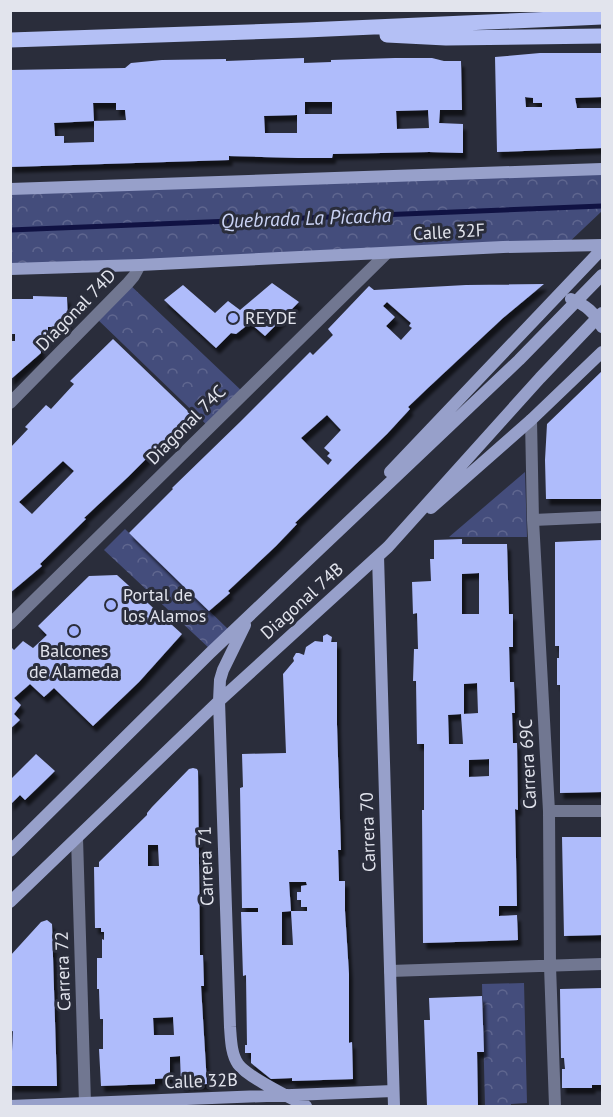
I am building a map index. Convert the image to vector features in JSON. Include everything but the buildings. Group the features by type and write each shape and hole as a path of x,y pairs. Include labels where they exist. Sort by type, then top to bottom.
{"main road":[{"path":"10,40 603,17"},
{"path":"306,30 446,38 603,36"},
{"path":"10,189 603,169"},
{"path":"305,563 603,247"},
{"name":"Calle 32F","path":"10,269 503,248 603,247"},
{"name":"Diagonal 74B","path":"10,851 249,616 519,360 603,275"},
{"path":"558,296 573,299 593,311 603,327"},
{"name":"Diagonal 74B","path":"10,902 219,701 378,556 540,378 603,313"},
{"path":"387,547 531,420 603,352"},
{"name":"Carrera 70","path":"378,556 394,1107"},
{"name":"Carrera 71","path":"249,616 223,670 219,701 232,1048 238,1064 253,1077 306,1107"},
{"name":"Calle 32B","path":"10,1106 393,1091"}],"street":[{"name":"Diagonal 74C","path":"10,624 387,253"},
{"name":"Diagonal 74D","path":"10,403 128,283 140,265"},
{"name":"Carrera 69C","path":"531,420 533,520 549,811 550,966 555,1107"},
{"path":"533,520 603,517"},
{"path":"549,811 603,811"},
{"name":"Carrera 72","path":"77,838 85,1103"},
{"path":"390,971 603,964"}],"green space":[{"path":"602,169 602,211 565,246 11,269 10,189"},
{"path":"128,283 244,393 209,427 95,317"},
{"path":"525,472 527,537 449,537"},
{"path":"125,529 229,630 210,649 104,550"},
{"path":"524,983 527,1103 511,1104 511,1106 485,1106 482,984"}],"waterway":[{"name":"Quebrada La Picacha","path":"10,230 602,206"}],"place":[{"name":"REYDE","path":"233,318"},
{"name":"Portal de los Alamos","path":"111,605"},
{"name":"Balcones de Alameda","path":"74,631"}]}
